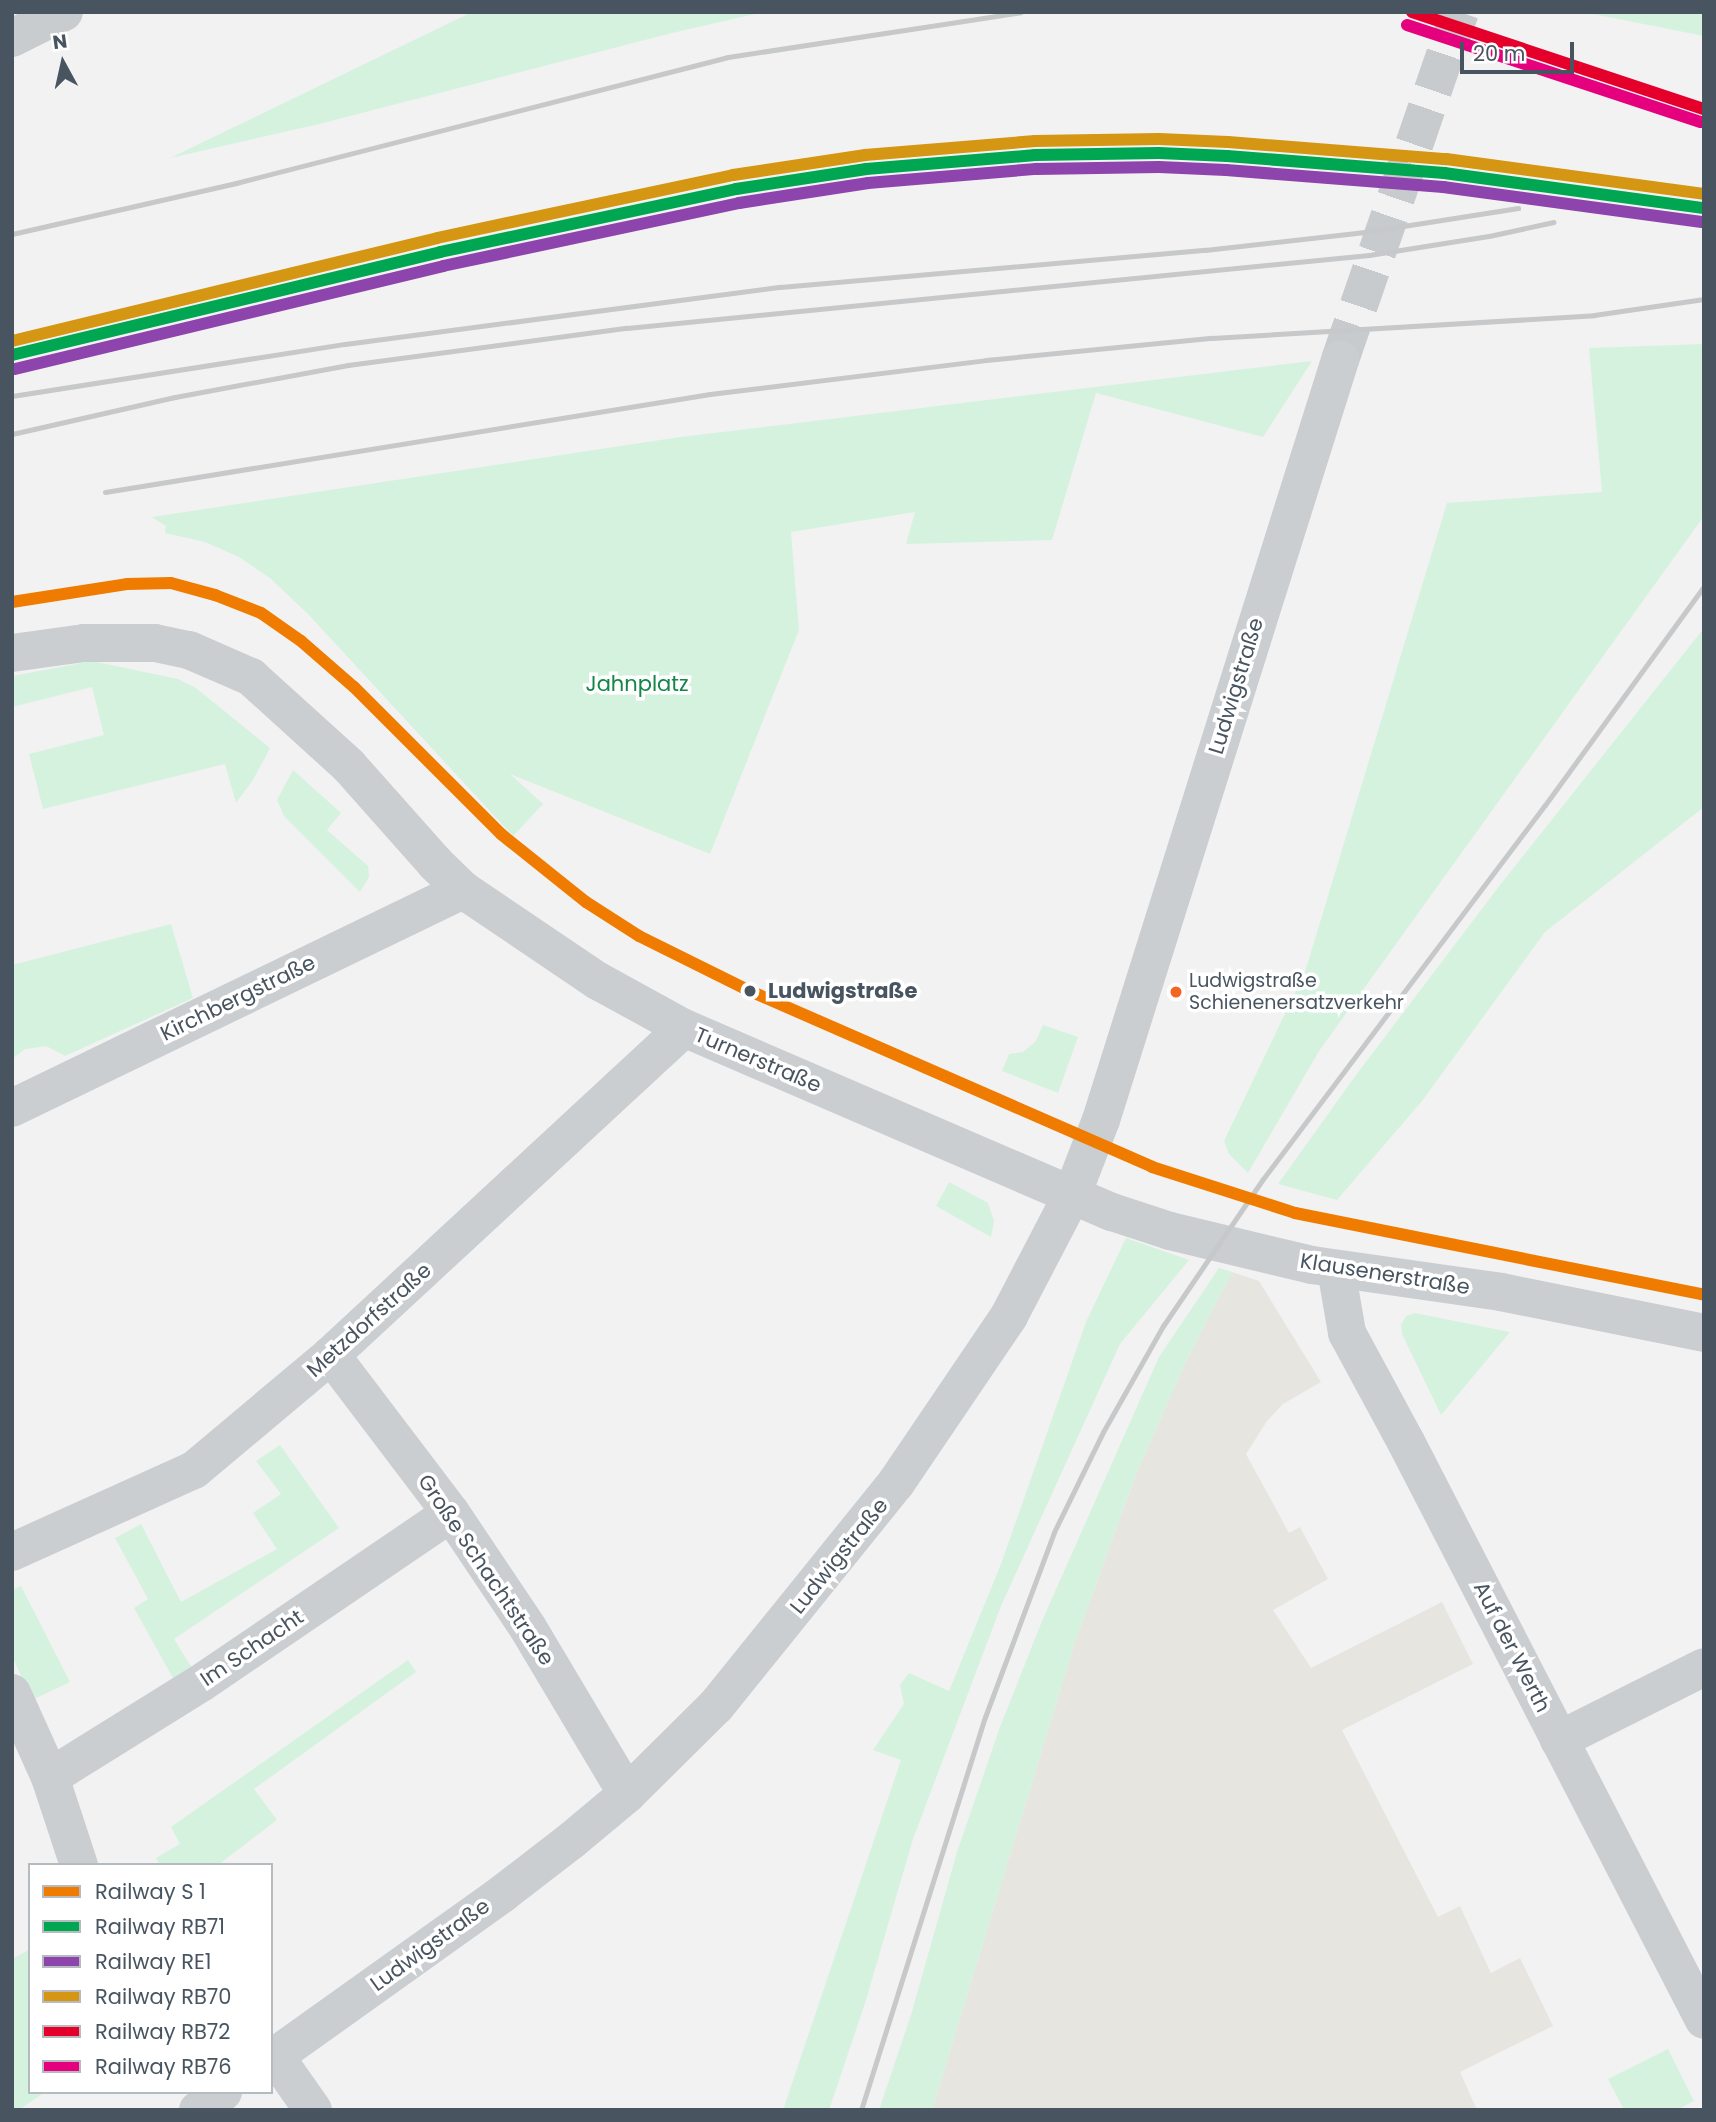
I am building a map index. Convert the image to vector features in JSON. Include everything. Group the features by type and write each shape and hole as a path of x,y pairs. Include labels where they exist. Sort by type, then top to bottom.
{"main road":[{"path":"12,38 64,12"}],"street":[{"name":"Ludwigstraße","path":"273,2058 502,1894 627,1794 716,1706 890,1492 1009,1316 1072,1195 1105,1109 1340,360"},
{"name":"Turnerstraße","path":"12,653 84,643 155,643 188,650 251,677 349,766 435,863 463,890 555,955 684,1028 1072,1195"},
{"name":"Kirchbergstraße","path":"12,1108 463,890"},
{"name":"Metzdorfstraße","path":"12,1552 194,1470 331,1356 684,1028"},
{"name":"Klausenerstraße","path":"1072,1195 1112,1212 1170,1231 1336,1269 1501,1292 1704,1333"},
{"name":"Auf der Werth","path":"1336,1269 1347,1333 1704,2020"},
{"name":"Große Schachtstraße","path":"331,1356 451,1513 528,1628 627,1794"},
{"name":"Im Schacht","path":"50,1777 201,1683 451,1513"},
{"path":"1559,1740 1704,1667"},
{"path":"12,1693 50,1777 78,1863"},
{"path":"273,2058 313,2110"},
{"path":"198,2110 220,2094"}],"shaded area":[{"path":"1232,1272 1259,1281 1321,1382 1283,1404 1267,1421 1246,1454 1289,1533 1300,1527 1328,1579 1273,1610 1311,1668 1442,1602 1473,1664 1342,1730 1438,1917 1460,1906 1491,1973 1520,1958 1553,2026 1460,2072 1477,2110 932,2110 1075,1642 1135,1477 1185,1363"}],"green space":[{"path":"472,12 764,12 319,124 170,158"},
{"path":"1583,12 1704,12 1704,36"},
{"path":"1704,344 1704,516 1319,1051 1248,1173 1229,1154 1224,1141 1305,972 1447,503 1602,492 1589,348"},
{"name":"Jahnplatz","path":"1312,361 1263,437 1096,393 1052,540 906,544 915,512 791,532 799,630 710,854 510,774 543,804 513,836 308,614 270,578 239,557 205,542 165,533 166,526 152,517 680,437"},
{"path":"1704,628 1704,807 1545,932 1422,1101 1337,1200 1278,1184 1356,1075 1500,885"},
{"path":"92,661 178,679 196,688 270,748 253,780 236,803 225,764 43,809 29,754 104,735 92,687 12,707 12,676"},
{"path":"293,770 341,813 327,830 368,866 369,877 360,892 284,816 277,800"},
{"path":"171,924 193,998 65,1056 46,1046 25,1049 12,1059 12,965"},
{"path":"1043,1025 1078,1037 1058,1093 1002,1071 1009,1054 1023,1052 1036,1041"},
{"path":"949,1182 988,1203 994,1221 991,1237 936,1206"},
{"path":"1126,1238 1189,1260 1120,1344 1001,1606 913,1839 866,2000 829,2110 783,2110 901,1760 873,1750 904,1704 900,1685 909,1673 949,1691 1001,1564 1086,1322"},
{"path":"1219,1268 1232,1272 1185,1363 1135,1477 1075,1642 932,2110 879,2110 911,2015 957,1852 1000,1727 1042,1621 1159,1357"},
{"path":"1415,1313 1510,1332 1441,1415 1402,1334 1401,1325 1406,1316"},
{"path":"280,1445 339,1528 174,1639 192,1668 174,1680 134,1608 148,1599 115,1538 141,1524 181,1602 277,1549 253,1513 281,1494 256,1461"},
{"path":"21,1586 70,1682 32,1700 12,1656 12,1590"},
{"path":"408,1660 416,1672 254,1789 277,1820 221,1863 159,1863 156,1858 180,1844 171,1827"},
{"path":"28,1950 28,2094 42,2094 19,2110 12,2110 12,1959"},
{"path":"1668,2049 1694,2101 1677,2110 1624,2110 1608,2079"}],"tunnel":[{"path":"1340,360 1460,12"}],"railway":[{"path":"12,234 236,183 728,57 1021,12"},
{"path":"12,396 345,344 780,287 1205,250 1365,232 1518,208"},
{"path":"12,434 175,397 348,365 627,328 1369,255 1489,236 1554,222"},
{"path":"105,492 710,394 986,360 1212,338 1594,315 1704,299"},
{"path":"861,2110 985,1717 1054,1532 1103,1432 1163,1326 1263,1179 1545,805 1704,586"}],"transit line":[{"path":"12,602 127,584 171,583 215,595 261,613 301,641 354,687 501,834 586,902 639,936 750,991 1152,1167 1295,1213 1704,1295"}],"rail line":[{"name":"RB72","path":"1412,12 1704,109"},
{"name":"RB76","path":"1407,25 1700,122"},
{"name":"RB70","path":"12,341 437,238 733,175 865,155 1035,141 1159,139 1228,142 1446,159 1704,194"},
{"name":"RB71","path":"12,355 440,252 736,189 866,169 1035,155 1159,153 1227,156 1444,173 1704,208"},
{"name":"RE1","path":"15,369 443,266 739,203 868,183 1036,169 1159,167 1226,170 1443,187 1702,222"}],"place":[{"name":"Ludwigstraße","path":"750,991"},
{"name":"Ludwigstraße Schienenersatzverkehr","path":"1176,992"}]}
